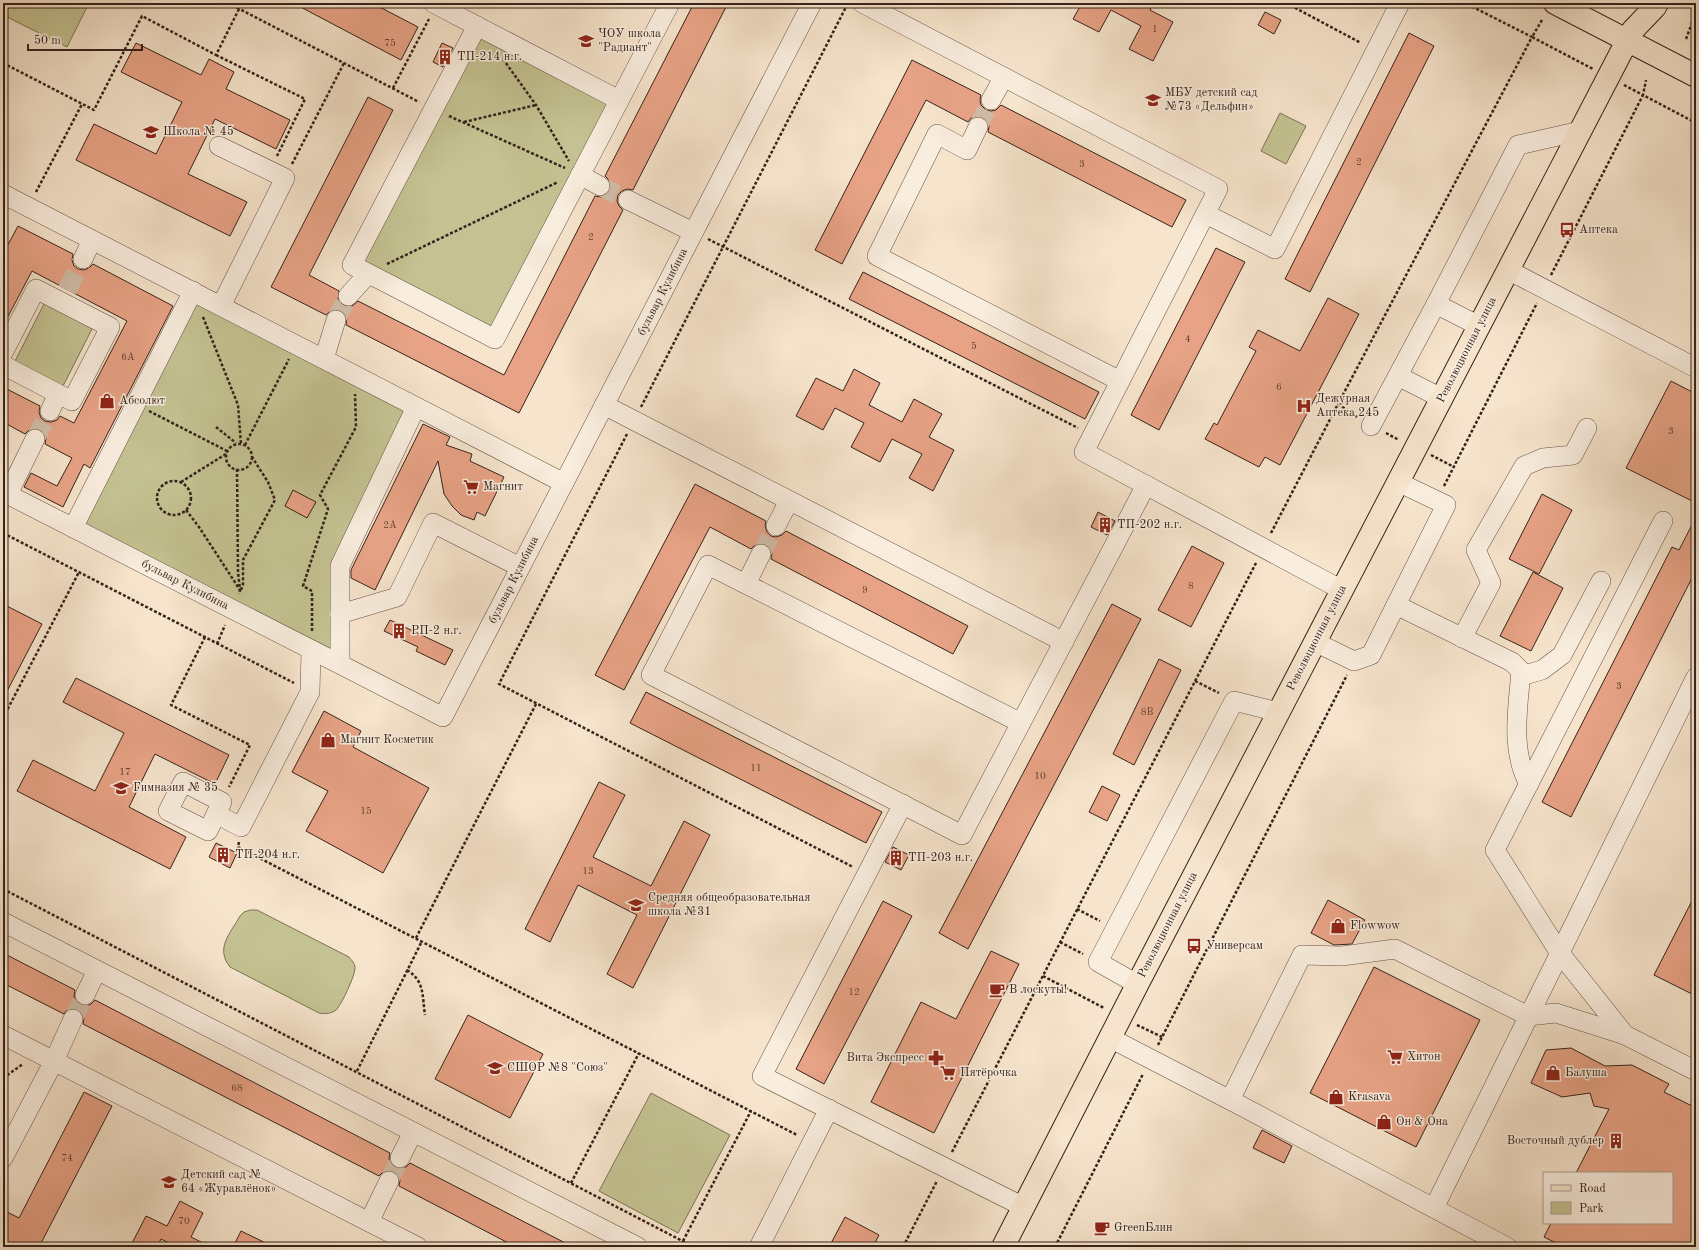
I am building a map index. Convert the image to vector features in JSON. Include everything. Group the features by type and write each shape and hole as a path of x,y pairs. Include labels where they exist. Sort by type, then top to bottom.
{"main road":[{"path":"1630,35 1634,3"},
{"path":"1630,35 1657,3"},
{"path":"1549,11 1630,35 1696,76"},
{"name":"Революционная улица","path":"1004,1247 1137,984 1630,35"}],"street":[{"name":"бульвар Кулибина","path":"5,493 443,717 812,3"},
{"path":"862,3 1218,189 1084,452 1342,590"},
{"path":"1206,214 1275,249 1400,3"},
{"path":"477,26 352,266 495,339 578,174 619,100 669,4"},
{"path":"432,10 477,26 619,100"},
{"path":"991,100 1004,77"},
{"path":"978,127 967,150 936,134 876,256 1120,381"},
{"path":"1371,426 1518,145 1580,131"},
{"path":"219,146 277,175 221,306"},
{"path":"578,174 600,186"},
{"path":"4,198 29,207 564,482"},
{"path":"628,200 693,232"},
{"path":"83,259 92,240"},
{"path":"1508,270 1696,368"},
{"path":"348,296 368,274"},
{"path":"3,353 36,289 64,295 110,326 72,401 3,365"},
{"path":"73,528 193,291"},
{"path":"1436,304 1479,326"},
{"path":"324,359 336,320"},
{"path":"1398,376 1441,398"},
{"path":"50,411 58,394"},
{"path":"604,405 1064,642"},
{"path":"340,664 340,566 416,406"},
{"path":"1462,638 1491,583 1476,550 1524,466 1543,458 1573,455 1587,428"},
{"path":"5,493 35,439"},
{"path":"1315,642 1354,661 1371,654 1446,505 1398,482"},
{"path":"1021,723 708,565 651,674 962,835 1064,642 1146,485"},
{"path":"776,526 789,501"},
{"path":"1625,1035 1559,952 1495,850 1663,521"},
{"path":"340,614 397,596 433,523 520,567"},
{"path":"746,584 761,554"},
{"path":"1521,676 1542,670 1562,655 1601,581"},
{"path":"1396,605 1512,662 1521,671 1516,730 1523,773 1529,784"},
{"path":"219,808 241,827 310,692 311,650"},
{"path":"1434,1208 1559,952 1689,708 1696,677"},
{"path":"1137,984 1098,962 1234,701 1278,712"},
{"path":"903,804 762,1076 1024,1207"},
{"path":"3,922 638,1247"},
{"path":"1230,1100 1302,955 1342,956 1395,949 1528,1016 1556,1013 1625,1035 1696,1071"},
{"path":"85,995 97,970"},
{"path":"3,1158 46,1057 73,1019"},
{"path":"3,1035 418,1247"},
{"path":"1110,1038 1507,1247"},
{"path":"758,1247 828,1109"},
{"path":"400,1158 413,1132"},
{"path":"369,1222 389,1181"}],"path":[{"path":"228,3 434,109 578,174"},
{"path":"848,3 499,684 866,874"},
{"path":"1286,3 1375,50"},
{"path":"1465,3 1696,123"},
{"path":"216,55 239,9"},
{"path":"393,88 432,10"},
{"path":"903,1247 1338,404 1532,37 1549,11"},
{"path":"1686,39 1696,12"},
{"path":"3,63 94,110 142,16 305,99 277,175"},
{"path":"501,38 498,52 536,105 578,174"},
{"path":"277,175 344,62"},
{"path":"1644,95 1646,80"},
{"path":"29,207 82,104"},
{"path":"464,122 536,105"},
{"path":"368,274 578,174"},
{"path":"693,232 1092,435"},
{"path":"193,291 238,405 241,444"},
{"path":"245,445 296,345"},
{"path":"311,650 312,591 303,586 328,509 320,495 356,427 353,374"},
{"path":"136,404 227,452"},
{"path":"1338,404 1371,426 1454,467"},
{"path":"216,427 236,444"},
{"path":"181,482 189,490 191,495 189,506 186,510 176,515 170,514 161,508 158,503 157,498 161,487 170,481 181,482 227,452 231,446 241,444 250,449 252,457 268,482 275,500 243,560 243,584 217,644"},
{"path":"227,452 227,462 230,466 237,470 249,465 252,457"},
{"path":"237,470 238,572 240,590"},
{"path":"186,510 199,527 240,590"},
{"path":"3,533 310,692"},
{"path":"3,718 79,572"},
{"path":"204,637 171,705 250,746 219,808"},
{"path":"1195,680 1234,701"},
{"path":"416,938 536,704"},
{"path":"241,827 238,848 422,941 812,1143"},
{"path":"3,889 357,1071 694,1247"},
{"path":"1078,909 1115,930"},
{"path":"357,1071 422,941"},
{"path":"1060,942 1098,962"},
{"path":"407,970 416,976 421,984 425,1015"},
{"path":"1043,976 1162,1037"},
{"path":"571,1183 639,1053"},
{"path":"3,1078 46,1057"},
{"path":"683,1241 751,1111"}],"green space":[{"path":"3,3 89,3 67,47 3,15"},
{"path":"478,31 614,101 493,333 357,263"},
{"path":"1280,113 1306,126 1286,164 1261,151"},
{"path":"195,295 414,408 338,566 338,662 75,526"},
{"path":"45,302 93,327 62,388 14,363"},
{"path":"257,910 349,957 355,968 353,977 337,1009 333,1012 324,1014 319,1013 230,967 224,954 224,947 228,935 240,916 244,912"},
{"path":"651,1093 730,1135 678,1233 599,1191"}],"building":[{"path":"293,3 372,3 418,27 401,60"},
{"path":"694,3 728,3 633,190 627,189 618,195 617,201 623,210 519,413 346,325 347,317 340,310 333,309 326,315 271,287 368,97 393,110 309,275 339,291 338,300 345,307 352,306 358,301 504,375 595,196 605,196 610,191 610,181 605,176"},
{"path":"1082,3 1154,3 1150,10 1173,22 1153,61 1129,49 1141,26 1111,10 1099,32 1073,19"},
{"path":"1265,12 1281,20 1274,34 1258,25"},
{"path":"1409,33 1434,46 1310,292 1285,279"},
{"path":"136,43 201,75 209,59 234,72 226,89 290,120 276,149 215,119 188,174 247,202 230,236 76,160 94,124 156,154 182,102 121,72"},
{"name":"ТП-214 н.г.","path":"442,43 453,48 443,67 433,62"},
{"path":"912,60 981,95 981,105 986,110 996,110 1001,105 1186,200 1172,227 988,132 989,126 983,117 977,116 971,118 968,122 926,100 842,264 815,250"},
{"path":"18,226 73,254 72,260 74,266 78,269 84,270 93,264 173,306 90,468 84,464 63,507 24,487 31,473 57,486 72,458 45,444 46,438 40,429 34,428 25,434 3,422 3,387 40,406 39,412 41,418 45,421 51,422 57,420 60,416 74,423 127,321 32,271 3,326 3,254"},
{"path":"1216,248 1245,262 1159,430 1131,415"},
{"path":"863,272 1099,392 1085,419 849,299"},
{"path":"1328,298 1359,314 1280,465 1265,457 1259,467 1205,439 1214,423 1217,425 1256,351 1249,347 1258,330 1300,351"},
{"path":"854,369 880,383 869,405 902,422 914,399 942,414 929,437 954,450 933,491 909,478 922,454 892,439 880,462 851,447 864,423 835,408 823,430 796,416 816,378 843,391"},
{"path":"1671,381 1696,394 1696,503 1626,468"},
{"path":"423,424 450,437 446,445 472,454 470,461 504,477 485,516 477,512 474,520 461,515 452,506 444,494 438,461 375,590 351,578 351,570"},
{"path":"695,484 766,521 765,526 767,532 771,536 776,537 782,535 786,531 968,626 953,654 771,559 772,553 766,544 760,543 751,549 710,527 624,690 595,675"},
{"path":"293,490 316,502 307,518 285,506"},
{"path":"1542,494 1572,510 1539,574 1509,559"},
{"name":"ТП-202 н.г.","path":"1098,512 1115,521 1107,535 1091,527"},
{"path":"1696,517 1696,570 1571,817 1542,802 1672,547 1679,550"},
{"path":"1192,546 1224,563 1191,627 1158,610"},
{"path":"1533,572 1563,588 1531,651 1500,636"},
{"path":"3,604 42,624 3,699"},
{"path":"1112,604 1141,619 968,949 939,933"},
{"path":"390,620 453,650 445,665 416,651 418,647 384,631"},
{"path":"1159,659 1181,670 1134,765 1113,754"},
{"path":"76,678 229,755 215,784 155,754 129,807 186,837 170,869 17,791 33,760 95,791 124,733 63,702"},
{"path":"646,692 882,812 866,843 630,723"},
{"path":"324,711 361,731 353,747 429,788 383,873 306,831 328,791 292,772"},
{"path":"599,782 625,795 593,857 651,886 684,821 710,835 633,988 607,974 637,915 578,885 550,942 525,929"},
{"path":"1102,786 1120,795 1107,821 1089,812"},
{"name":"ТП-204 н.г.","path":"216,843 237,853 230,868 209,857"},
{"name":"ТП-203 н.г.","path":"893,847 909,855 901,870 885,862"},
{"path":"1696,893 1696,996 1654,975"},
{"name":"Flowwow","path":"1328,900 1365,920 1352,944 1334,945 1311,933"},
{"path":"883,901 912,916 824,1084 796,1069"},
{"path":"991,951 1019,964 934,1133 871,1102 921,1002 956,1019"},
{"path":"3,953 75,990 74,996 80,1005 86,1006 95,1000 390,1153 389,1159 395,1168 401,1169 410,1163 573,1247 516,1247 399,1186 400,1180 394,1171 388,1170 379,1176 83,1024 84,1018 82,1012 78,1009 72,1008 67,1010 64,1014 3,983"},
{"name":"Хитон","path":"1374,967 1480,1020 1416,1147 1310,1093"},
{"path":"468,1015 543,1054 510,1118 435,1079"},
{"path":"1571,1048 1605,1066 1632,1065 1669,1084 1664,1092 1696,1108 1696,1247 1564,1247 1544,1237 1550,1224 1673,1224 1673,1172 1577,1172 1609,1109 1594,1106 1590,1093 1562,1097 1531,1083 1546,1050"},
{"path":"84,1092 112,1106 39,1247 11,1247 3,1243 3,1210 19,1218"},
{"path":"1262,1130 1292,1146 1284,1163 1253,1148"},
{"path":"180,1201 203,1213 191,1237 211,1247 177,1247 161,1239 157,1247 130,1247 146,1216 167,1226"},
{"path":"845,1217 879,1235 873,1247 829,1247"},
{"path":"241,1231 274,1247 233,1247"}],"tunnel":[{"path":"978,127 991,100"},
{"path":"600,186 628,200"},
{"path":"67,290 83,259"},
{"path":"336,320 348,296"},
{"path":"35,439 50,411"},
{"path":"761,554 776,526"},
{"path":"73,1019 85,995"},
{"path":"389,1181 400,1158"}],"place":[{"name":"ЧОУ школа \"Радиант\"","path":"586,41"},
{"name":"ТП-214 н.г.","path":"445,57"},
{"name":"МБУ детский сад №73 «Дельфин»","path":"1153,100"},
{"name":"Школа № 45","path":"151,132"},
{"name":"Аптека","path":"1567,230"},
{"name":"Абсолют","path":"107,401"},
{"name":"Дежурная Аптека 245","path":"1304,406"},
{"name":"Магнит","path":"471,487"},
{"name":"ТП-202 н.г.","path":"1105,525"},
{"name":"РП-2 н.г.","path":"399,631"},
{"name":"Магнит Косметик","path":"328,740"},
{"name":"Гимназия № 35","path":"121,788"},
{"name":"ТП-204 н.г.","path":"223,855"},
{"name":"ТП-203 н.г.","path":"896,858"},
{"name":"Средняя общеобразовательная школа №31","path":"636,905"},
{"name":"Flowwow","path":"1338,926"},
{"name":"Универсам","path":"1194,946"},
{"name":"В лоскуты!","path":"997,990"},
{"name":"Хитон","path":"1395,1057"},
{"name":"Вита Экспресс","path":"936,1058"},
{"name":"СШОР №8 \"Союз\"","path":"495,1068"},
{"name":"Пятёрочка","path":"948,1073"},
{"name":"Балуша","path":"1553,1073"},
{"name":"Krasava","path":"1336,1097"},
{"name":"Он & Она","path":"1384,1122"},
{"name":"Восточный дублер","path":"1616,1141"},
{"name":"Детский сад № 64 «Журавлёнок»","path":"169,1182"},
{"name":"GreenБлин","path":"1102,1228"}]}
